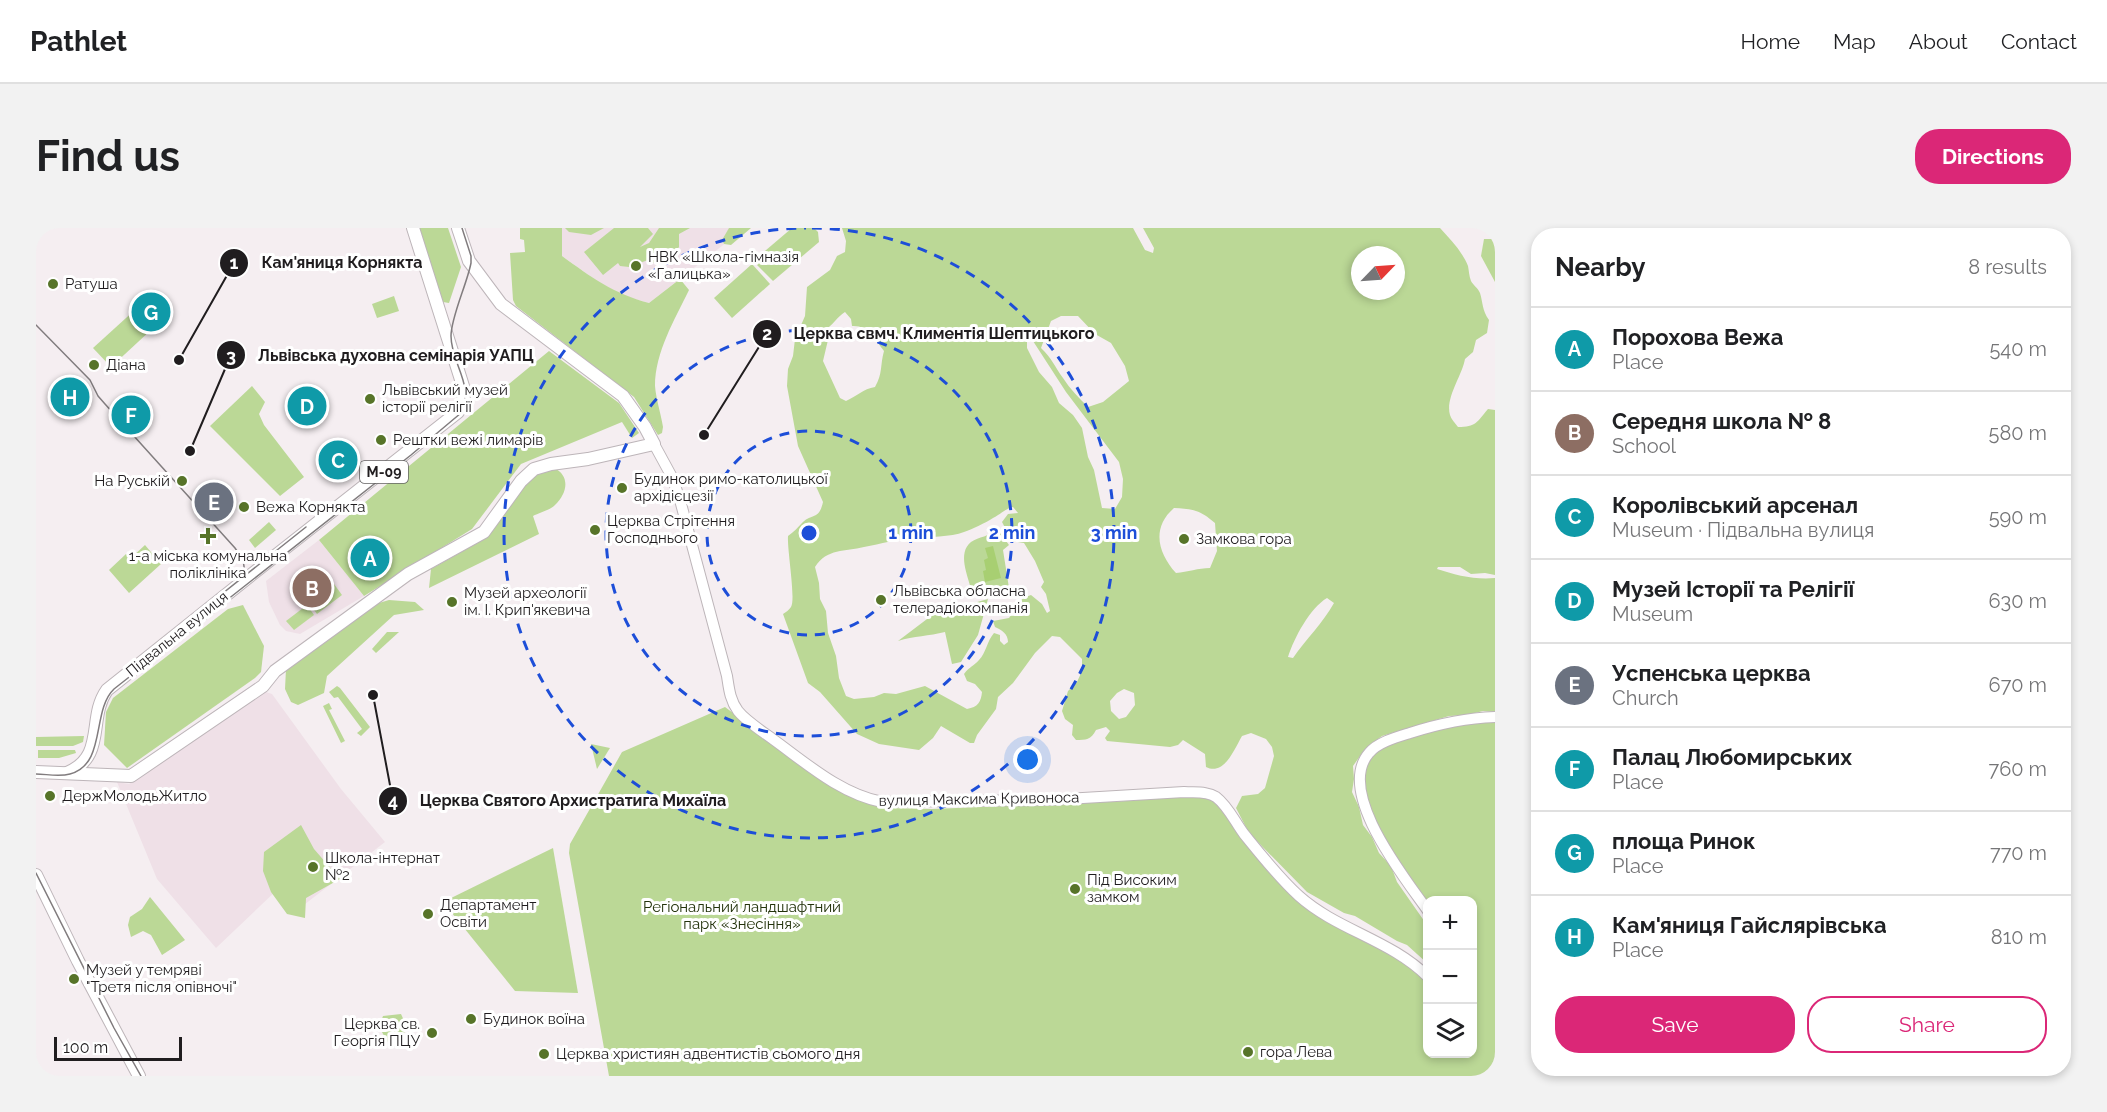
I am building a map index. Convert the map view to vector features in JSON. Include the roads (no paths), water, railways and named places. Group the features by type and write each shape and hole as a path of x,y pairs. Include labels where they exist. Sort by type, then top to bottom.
{"main road":[{"name":"Підвальна вулиця","path":"66,773 82,764 90,754 101,702 107,690 458,412 464,401 464,386 413,228"},
{"name":"вулиця Максима Кривоноса","path":"458,228 469,261 497,300 623,396 645,426 672,477 680,500 724,665 729,695 740,712 751,723 831,780 868,799 882,802 1049,800 1184,792 1204,793 1218,799 1270,866 1299,896 1318,910 1406,958 1423,973"},
{"path":"36,772 131,777 263,686 275,671 408,574 484,532 521,481 534,469 654,444"},
{"path":"1423,904 1383,845 1369,816 1360,790 1362,764 1376,747 1402,736 1440,723 1495,717"},
{"path":"36,875 78,961 139,1076"}],"tram line":[{"path":"36,774 66,775 82,768 94,749 103,710 114,689 461,413 465,403 464,384 451,336 471,263 462,228"},
{"path":"36,325 90,380 98,396 235,548 243,560 246,579"},
{"path":"198,613 306,527"},
{"path":"36,873 114,1028 141,1076"}],"place":[{"name":"НВК «Школа-гімназія «Галицька»","path":"636,266"},
{"name":"Ратуша","path":"53,284"},
{"name":"площа Ринок","path":"151,312"},
{"name":"Кам'яниця Корнякта","path":"179,360"},
{"name":"Діана","path":"94,365"},
{"name":"Кам'яниця Гайслярівська","path":"70,397"},
{"name":"Львівський музей історії релігії","path":"370,399"},
{"name":"Музей Історії та Релігії","path":"307,406"},
{"name":"Палац Любомирських","path":"131,415"},
{"name":"Церква свмч. Климентія Шептицького","path":"704,435"},
{"name":"Рештки вежі лимарів","path":"381,440"},
{"name":"Львівська духовна семінарія УАПЦ","path":"190,451"},
{"name":"Королівський арсенал","path":"338,460"},
{"name":"На Руській","path":"182,481"},
{"name":"Будинок римо-католицької архідієцезії","path":"622,488"},
{"name":"Успенська церква","path":"214,502"},
{"name":"Вежа Корнякта","path":"244,507"},
{"name":"Церква Стрітення Господнього","path":"595,530"},
{"name":"1-а міська комунальна поліклініка","path":"208,536"},
{"name":"Замкова гора","path":"1184,539"},
{"name":"Порохова Вежа","path":"370,558"},
{"name":"Середня школа № 8","path":"312,588"},
{"name":"Львівська обласна телерадіокомпанія","path":"881,600"},
{"name":"Музей археології ім. І. Крип'якевича","path":"452,602"},
{"name":"Церква Святого Архистратига Михаїла","path":"373,695"},
{"name":"ДержМолодьЖитло","path":"50,796"},
{"name":"Школа-інтернат №2","path":"313,867"},
{"name":"Під Високим замком","path":"1075,889"},
{"name":"Департамент Освіти","path":"428,914"},
{"name":"Музей у темряві \"Третя після опівночі\"","path":"74,979"},
{"name":"Будинок воїна","path":"471,1019"},
{"name":"Церква св. Георгія ПЦУ","path":"432,1033"},
{"name":"гора Лева","path":"1248,1052"},
{"name":"Церква християн адвентистів сьомого дня","path":"544,1054"}],"park label":[{"name":"Регіональний ландшафтний парк «Знесіння»","path":"742,916"}]}
